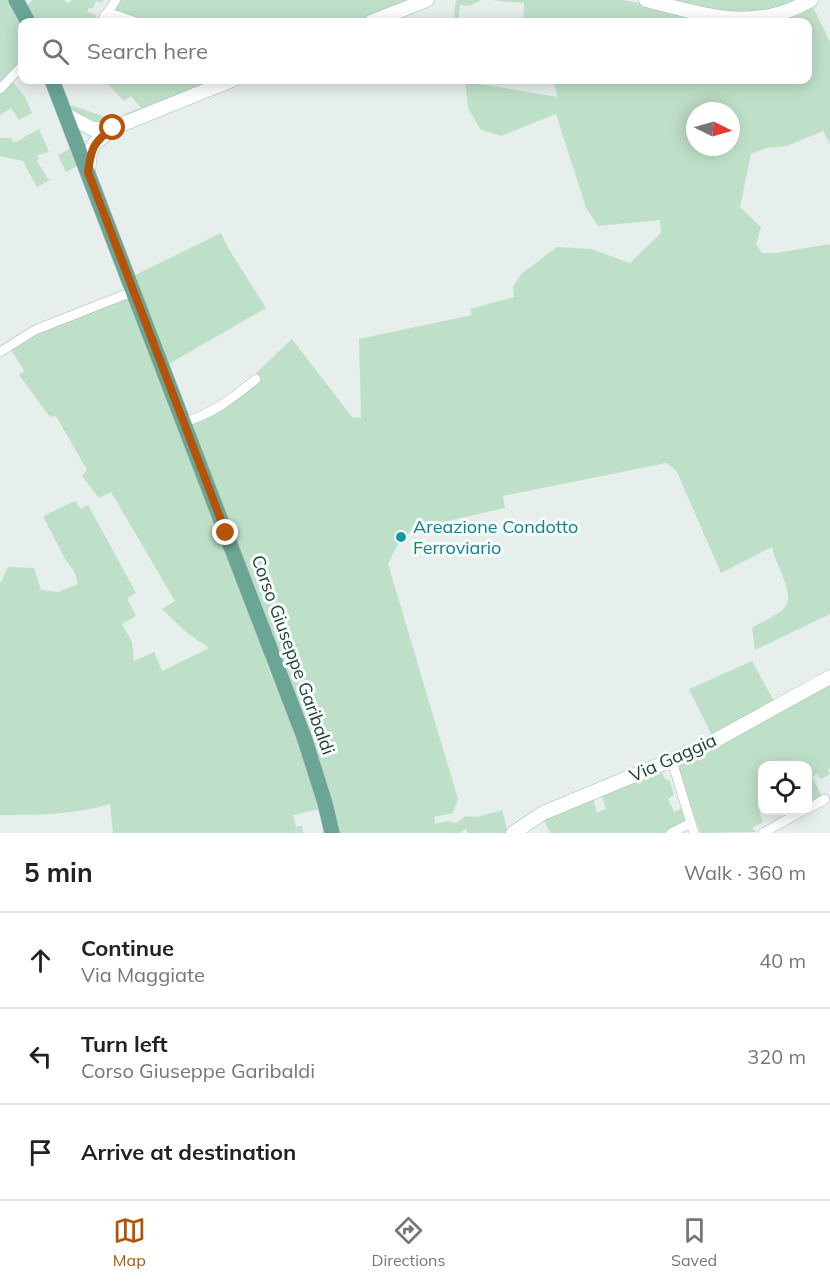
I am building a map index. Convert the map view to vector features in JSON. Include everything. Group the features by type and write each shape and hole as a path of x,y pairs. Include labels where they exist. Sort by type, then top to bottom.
{"main road":[{"path":"16,0 26,18"},
{"name":"Corso Giuseppe Garibaldi","path":"54,84 304,737 325,802 332,833"}],"street":[{"path":"104,18 116,0"},
{"path":"381,18 427,0"},
{"path":"646,0 726,18"},
{"path":"769,18 783,14 811,0"},
{"path":"106,18 116,15 125,18"},
{"path":"0,89 18,70"},
{"path":"77,142 83,135 94,135 222,84"},
{"path":"66,115 94,135"},
{"path":"88,172 94,135"},
{"path":"0,352 35,330 134,291"},
{"path":"184,422 205,416 256,379"},
{"name":"Via Gaggia","path":"513,833 543,813 705,746 830,677"},
{"path":"671,833 693,828 672,761"},
{"path":"812,807 825,799"},
{"path":"763,833 797,815"}],"green space":[{"path":"0,0 11,0 20,18 18,18 18,66 0,85"},
{"path":"33,0 64,0 69,3 72,0 103,0 103,2 96,1 93,8 89,8 87,12 96,15 96,18 31,18 27,5"},
{"path":"119,0 414,0 367,18 109,18"},
{"path":"456,0 481,0 469,6 460,5 458,18 454,18"},
{"path":"492,0 624,0 704,18 523,18 524,3"},
{"path":"672,0 798,0 766,11 735,13"},
{"path":"813,7 830,42 830,144 823,131 787,146 766,148 751,154 740,207 761,227 756,244 762,253 776,253 830,244 830,614 755,650 752,628 779,613 788,601 786,586 772,547 721,573 676,470 666,463 503,496 505,508 413,529 397,546 388,564 458,799 453,813 434,817 435,824 448,821 456,823 466,816 477,817 502,810 508,833 468,833 466,829 460,833 339,833 190,423 228,405 244,392 260,378 256,373 292,339 352,417 361,418 359,339 472,315 470,309 514,297 513,287 521,274 557,247 591,249 630,263 661,233 660,220 598,226 586,208 556,114 501,136 480,129 468,108 465,84 479,84 558,97 554,84 812,84 812,18 787,18 797,16"},
{"path":"12,81 25,97 32,113 19,120 11,108 0,115 0,92"},
{"path":"108,84 211,84 126,117 125,114 141,108 131,96 124,101"},
{"path":"71,105 111,119 110,124 97,127 69,111"},
{"path":"39,129 49,152 37,155 39,159 37,161 48,179 52,179 37,187 23,161 0,156 0,138 11,138 14,143"},
{"path":"72,148 81,164 66,172 58,155"},
{"path":"221,233 266,308 167,365 133,276"},
{"path":"131,296 223,536 269,670 310,767 321,809 293,815 296,827 302,826 303,833 113,833 110,804 69,812 0,815 0,584 8,567 34,568 41,590 58,592 78,584 74,571 65,559 43,516 75,501 81,509 88,505 136,593 127,598 136,616 122,624 132,642 134,661 154,652 162,671 209,648 187,633 162,609 175,601 111,492 99,498 82,476 87,470 56,416 50,417 19,375 24,371 10,348 38,333"},
{"path":"752,661 775,703 713,738 689,689"},
{"path":"830,681 830,768 828,770 830,774 821,779 817,774 812,777 812,761 758,761 758,815 763,822 752,828 756,832 700,833 677,763"},
{"path":"661,770 664,778 670,781 674,795 668,799 674,812 683,808 687,823 665,833 550,833 544,820 593,798 597,813 606,809 601,793"},
{"path":"812,777 823,798 812,804"}],"place":[{"name":"Areazione Condotto Ferroviario","path":"401,537"}],"route":[{"path":"113,128 94,144 90,153 88,172 226,533"}]}
